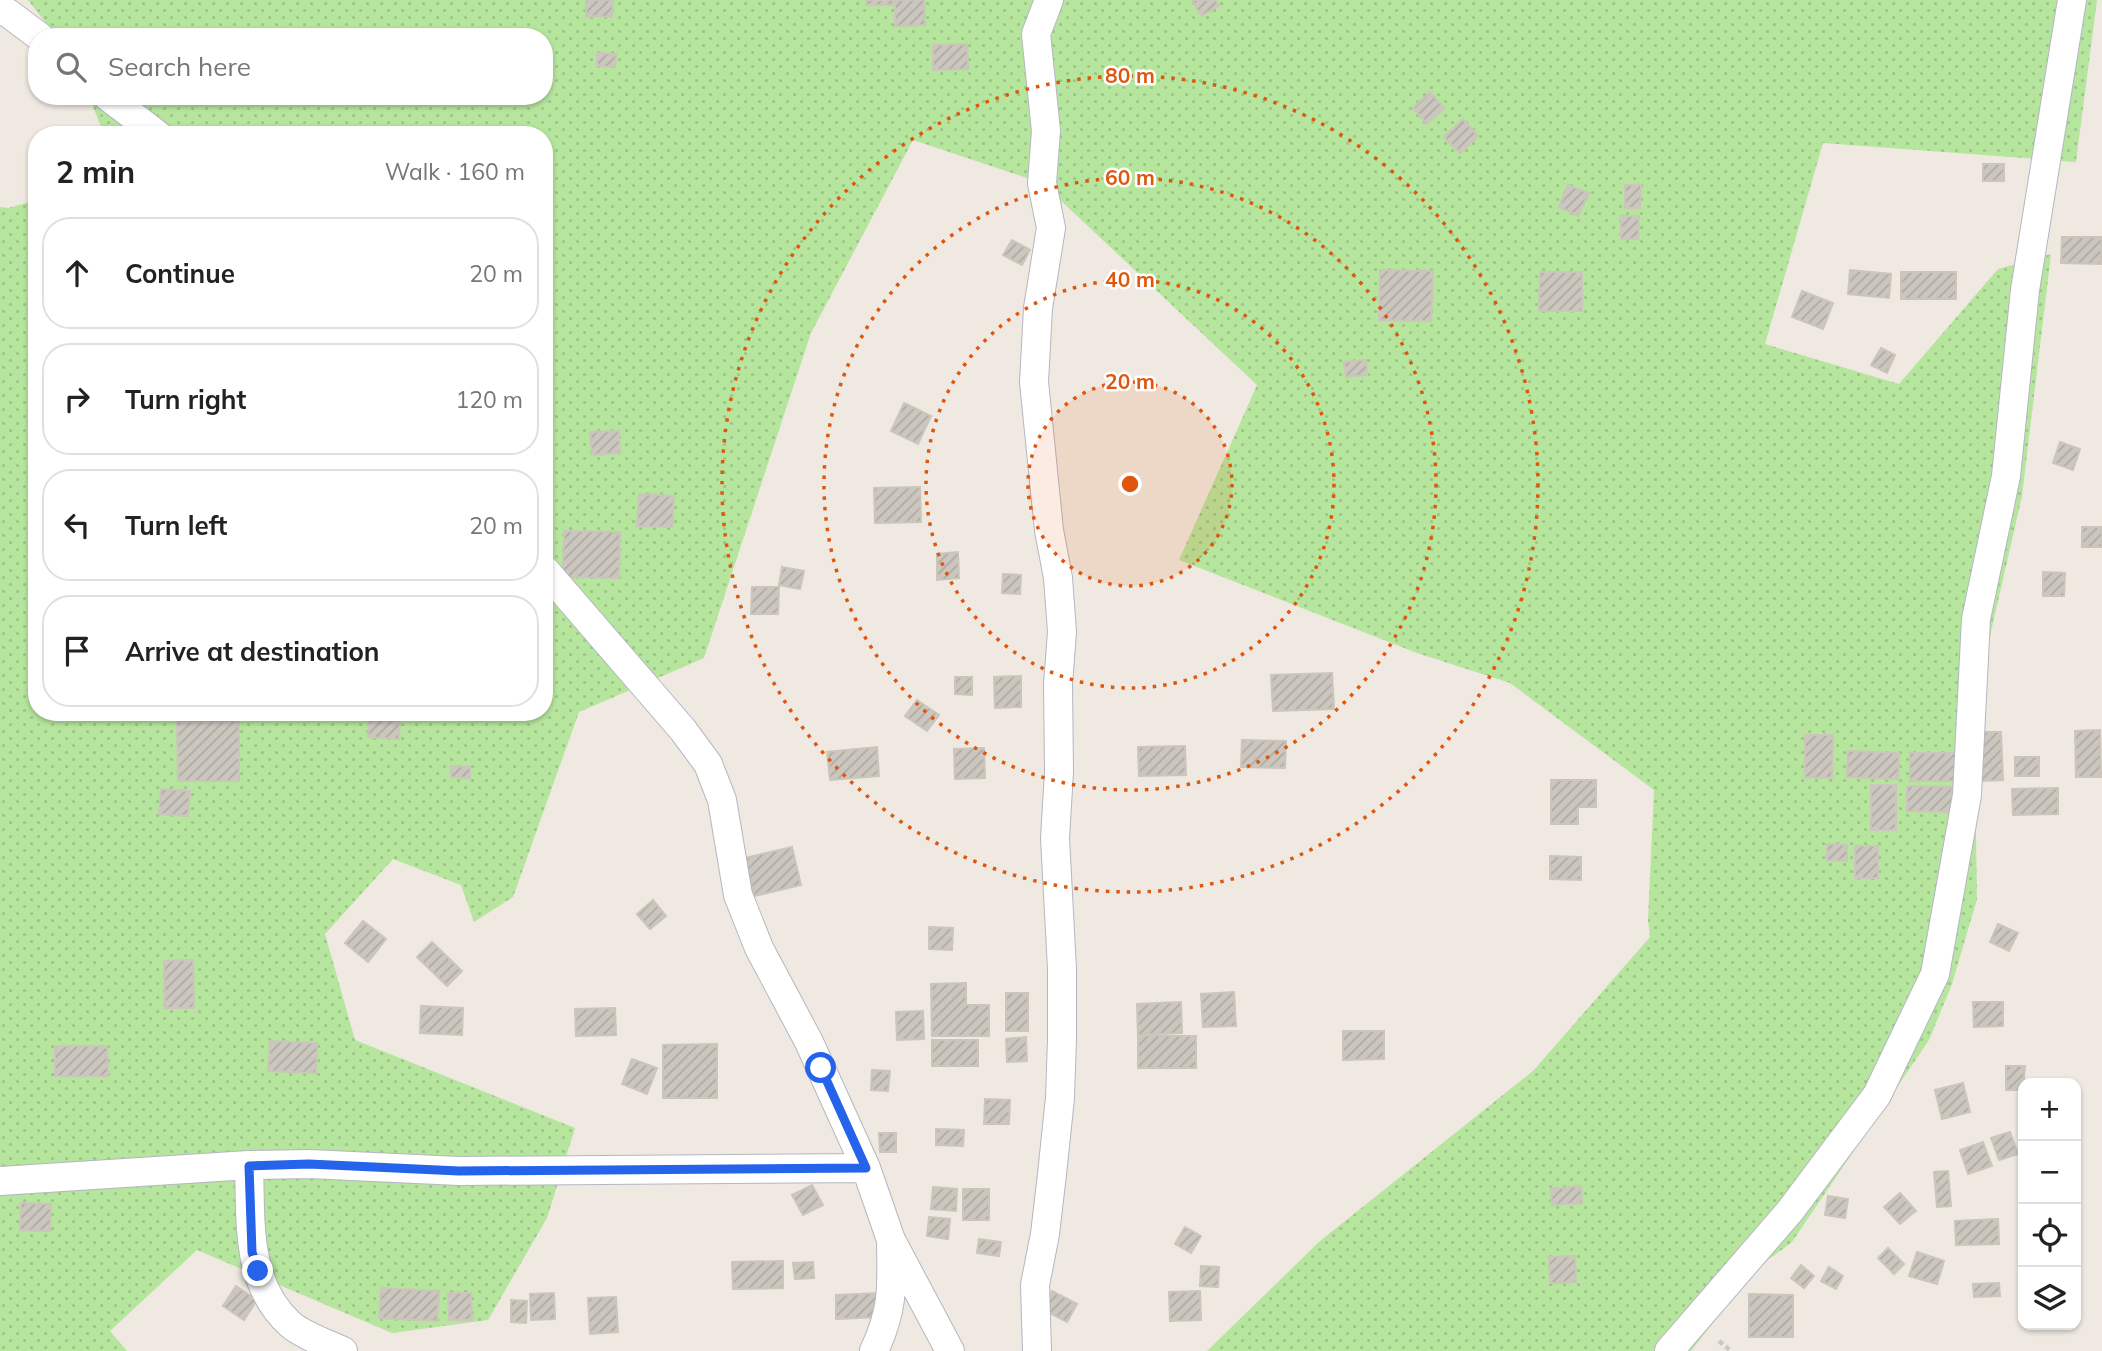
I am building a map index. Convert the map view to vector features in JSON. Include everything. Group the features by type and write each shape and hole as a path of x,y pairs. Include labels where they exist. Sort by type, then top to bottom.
{"street":[{"path":"1037,1351 1035,1285 1045,1234 1060,1098 1062,1025 1055,838 1059,772 1058,684 1062,632 1058,578 1047,519 1034,382 1038,308 1051,228 1042,183 1046,131 1035,34 1049,0"},
{"path":"1669,1351 1790,1210 1877,1095 1935,974 1967,796 1976,619 2006,476 2025,290 2072,0"},
{"path":"0,10 28,28"},
{"path":"119,105 146,126"},
{"path":"553,579 683,730 708,764 722,800 738,895 759,948 809,1042 866,1168 891,1240 950,1351"},
{"path":"0,1181 309,1164 459,1171 866,1168"},
{"path":"249,1166 252,1252 264,1289 291,1326 343,1351"},
{"path":"874,1351 884,1329 892,1296 891,1240"}],"green space":[{"path":"28,0 2097,0 2076,162 1823,143 1765,344 1899,384 1998,269 2051,254 2022,496 1974,706 1977,899 1952,984 1929,1040 1792,1242 1753,1271 1691,1351 1207,1351 1320,1241 1533,1071 1650,937 1648,920 1654,790 1510,683 1417,653 1179,560 1257,385 1042,183 913,140 811,333 704,658 579,712 513,897 474,922 461,885 393,859 325,934 355,1040 575,1128 547,1218 488,1320 392,1333 197,1250 110,1331 127,1351 0,1351 0,207 8,208 28,202 28,721 553,721 553,126 101,126 92,105 553,105 553,28 50,28"}],"building":[{"path":"586,0 613,0 612,17 586,16"},
{"path":"866,0 924,0 925,25 895,26 895,5 866,5"},
{"path":"1192,0 1215,0 1219,6 1201,16"},
{"path":"967,44 968,69 933,70 933,45"},
{"path":"597,53 616,54 615,67 597,66"},
{"path":"1430,92 1444,108 1427,124 1413,108"},
{"path":"1463,119 1478,136 1460,153 1444,137"},
{"path":"1983,164 2004,164 2004,181 1983,181"},
{"path":"1568,185 1589,193 1578,216 1559,207"},
{"path":"1625,185 1641,185 1640,208 1625,208"},
{"path":"1621,216 1639,216 1638,239 1621,239"},
{"path":"2062,237 2102,237 2101,264 2061,263"},
{"path":"1012,240 1030,250 1022,265 1003,255"},
{"path":"1380,270 1433,271 1431,321 1379,320"},
{"path":"1850,270 1891,274 1889,298 1848,294"},
{"path":"1540,272 1582,272 1582,311 1539,311"},
{"path":"1901,272 1956,272 1956,299 1901,299"},
{"path":"1802,291 1833,303 1823,329 1792,317"},
{"path":"1881,348 1895,355 1887,373 1871,365"},
{"path":"1366,360 1367,375 1346,377 1344,362"},
{"path":"904,403 931,416 918,444 891,431"},
{"path":"619,431 620,453 592,455 590,432"},
{"path":"2060,442 2080,449 2073,470 2053,463"},
{"path":"920,487 921,522 875,523 874,488"},
{"path":"639,494 674,496 672,527 637,526"},
{"path":"2082,527 2102,527 2102,547 2082,547"},
{"path":"564,531 620,532 619,578 563,577"},
{"path":"958,552 959,578 937,580 937,554"},
{"path":"782,567 804,571 800,589 779,585"},
{"path":"2043,572 2065,573 2064,596 2043,596"},
{"path":"1003,574 1021,575 1020,594 1002,593"},
{"path":"752,587 779,587 778,614 751,614"},
{"path":"1332,673 1334,709 1273,711 1271,675"},
{"path":"1021,676 1021,707 995,708 994,677"},
{"path":"955,677 972,677 972,695 955,694"},
{"path":"917,700 939,715 927,731 905,716"},
{"path":"239,721 239,781 178,781 177,722"},
{"path":"369,721 400,721 399,739 368,737"},
{"path":"2100,730 2101,777 2076,777 2075,731"},
{"path":"1980,732 2001,732 2003,780 1982,781"},
{"path":"1805,735 1833,735 1832,778 1805,777"},
{"path":"1242,740 1286,741 1285,768 1241,767"},
{"path":"1185,746 1186,775 1139,776 1138,747"},
{"path":"877,747 879,776 830,780 827,752"},
{"path":"984,748 985,778 955,779 954,749"},
{"path":"1848,751 1899,753 1898,779 1847,777"},
{"path":"1910,753 1962,753 1962,781 1910,781"},
{"path":"2015,757 2039,757 2039,776 2015,776"},
{"path":"451,766 470,767 470,778 451,777"},
{"path":"1551,780 1596,780 1596,807 1578,807 1578,824 1551,824"},
{"path":"1871,785 1896,785 1896,830 1871,830"},
{"path":"1907,786 1952,787 1952,812 1907,811"},
{"path":"2058,788 2058,814 2013,815 2012,789"},
{"path":"161,789 190,791 188,816 159,814"},
{"path":"1827,844 1847,845 1847,861 1827,860"},
{"path":"1855,846 1878,846 1878,878 1855,878"},
{"path":"792,847 801,885 754,896 745,858"},
{"path":"1550,856 1581,857 1581,880 1550,879"},
{"path":"653,900 666,916 650,929 637,914"},
{"path":"363,921 386,939 368,962 345,943"},
{"path":"1998,924 2018,933 2009,951 1990,942"},
{"path":"929,927 953,928 952,950 929,949"},
{"path":"432,942 462,971 447,986 417,957"},
{"path":"193,960 194,1008 165,1008 164,961"},
{"path":"966,983 966,1005 989,1005 989,1036 932,1036 931,984"},
{"path":"1234,992 1236,1026 1203,1027 1201,994"},
{"path":"1006,993 1028,993 1028,1031 1006,1031"},
{"path":"1181,1002 1182,1033 1138,1035 1137,1004"},
{"path":"1973,1002 2003,1002 2003,1026 1974,1027"},
{"path":"421,1006 463,1008 462,1035 420,1033"},
{"path":"615,1008 616,1035 576,1036 575,1009"},
{"path":"923,1011 924,1039 897,1040 896,1012"},
{"path":"1343,1031 1384,1031 1384,1059 1343,1060"},
{"path":"1138,1035 1196,1036 1196,1068 1138,1068"},
{"path":"1026,1037 1027,1061 1007,1062 1006,1039"},
{"path":"932,1040 978,1040 978,1066 932,1066"},
{"path":"270,1041 317,1043 316,1073 268,1071"},
{"path":"717,1044 717,1098 663,1098 663,1045"},
{"path":"55,1046 107,1046 108,1076 55,1076"},
{"path":"632,1059 657,1068 647,1094 622,1084"},
{"path":"2006,1066 2025,1066 2024,1078 2018,1078 2018,1090 2006,1090"},
{"path":"872,1070 890,1071 888,1091 871,1090"},
{"path":"1963,1083 1970,1112 1942,1119 1935,1090"},
{"path":"985,1099 1010,1100 1009,1124 984,1124"},
{"path":"936,1129 964,1130 963,1146 936,1145"},
{"path":"2010,1132 2018,1154 1999,1160 1991,1138"},
{"path":"879,1133 896,1133 896,1152 880,1152"},
{"path":"1983,1142 1992,1166 1968,1174 1960,1150"},
{"path":"1948,1171 1951,1206 1937,1207 1934,1172"},
{"path":"812,1185 823,1205 803,1215 792,1195"},
{"path":"1581,1186 1582,1203 1552,1205 1551,1189"},
{"path":"933,1187 957,1189 956,1211 931,1209"},
{"path":"963,1189 989,1189 989,1220 963,1220"},
{"path":"1900,1193 1916,1211 1900,1224 1884,1207"},
{"path":"1828,1196 1848,1199 1845,1218 1825,1215"},
{"path":"21,1203 51,1204 50,1231 20,1230"},
{"path":"929,1217 950,1219 948,1239 927,1236"},
{"path":"1998,1219 1999,1244 1956,1245 1955,1221"},
{"path":"1185,1227 1201,1236 1191,1253 1175,1244"},
{"path":"979,1239 1001,1242 999,1256 977,1253"},
{"path":"1888,1248 1904,1264 1894,1274 1878,1258"},
{"path":"1917,1252 1944,1261 1937,1284 1909,1276"},
{"path":"1575,1256 1576,1282 1550,1283 1549,1257"},
{"path":"783,1261 783,1288 733,1289 732,1262"},
{"path":"813,1262 814,1278 795,1279 793,1263"},
{"path":"1801,1265 1814,1276 1804,1288 1791,1278"},
{"path":"1201,1266 1219,1267 1218,1287 1200,1286"},
{"path":"1829,1267 1843,1276 1836,1289 1821,1281"},
{"path":"1999,1283 2000,1296 1974,1297 1973,1284"},
{"path":"236,1286 257,1300 244,1320 223,1306"},
{"path":"381,1288 439,1291 437,1321 379,1318"},
{"path":"1052,1291 1077,1304 1067,1322 1042,1309"},
{"path":"1200,1291 1201,1320 1170,1321 1169,1292"},
{"path":"448,1293 471,1293 472,1320 449,1320"},
{"path":"554,1293 555,1319 531,1320 530,1294"},
{"path":"881,1293 882,1317 836,1319 836,1295"},
{"path":"1749,1294 1793,1295 1793,1337 1749,1337"},
{"path":"616,1297 618,1332 590,1334 588,1298"},
{"path":"511,1300 527,1301 526,1323 511,1322"}],"route":[{"path":"258,1271 252,1252 249,1166 309,1164 459,1171 866,1168 821,1068"}]}
